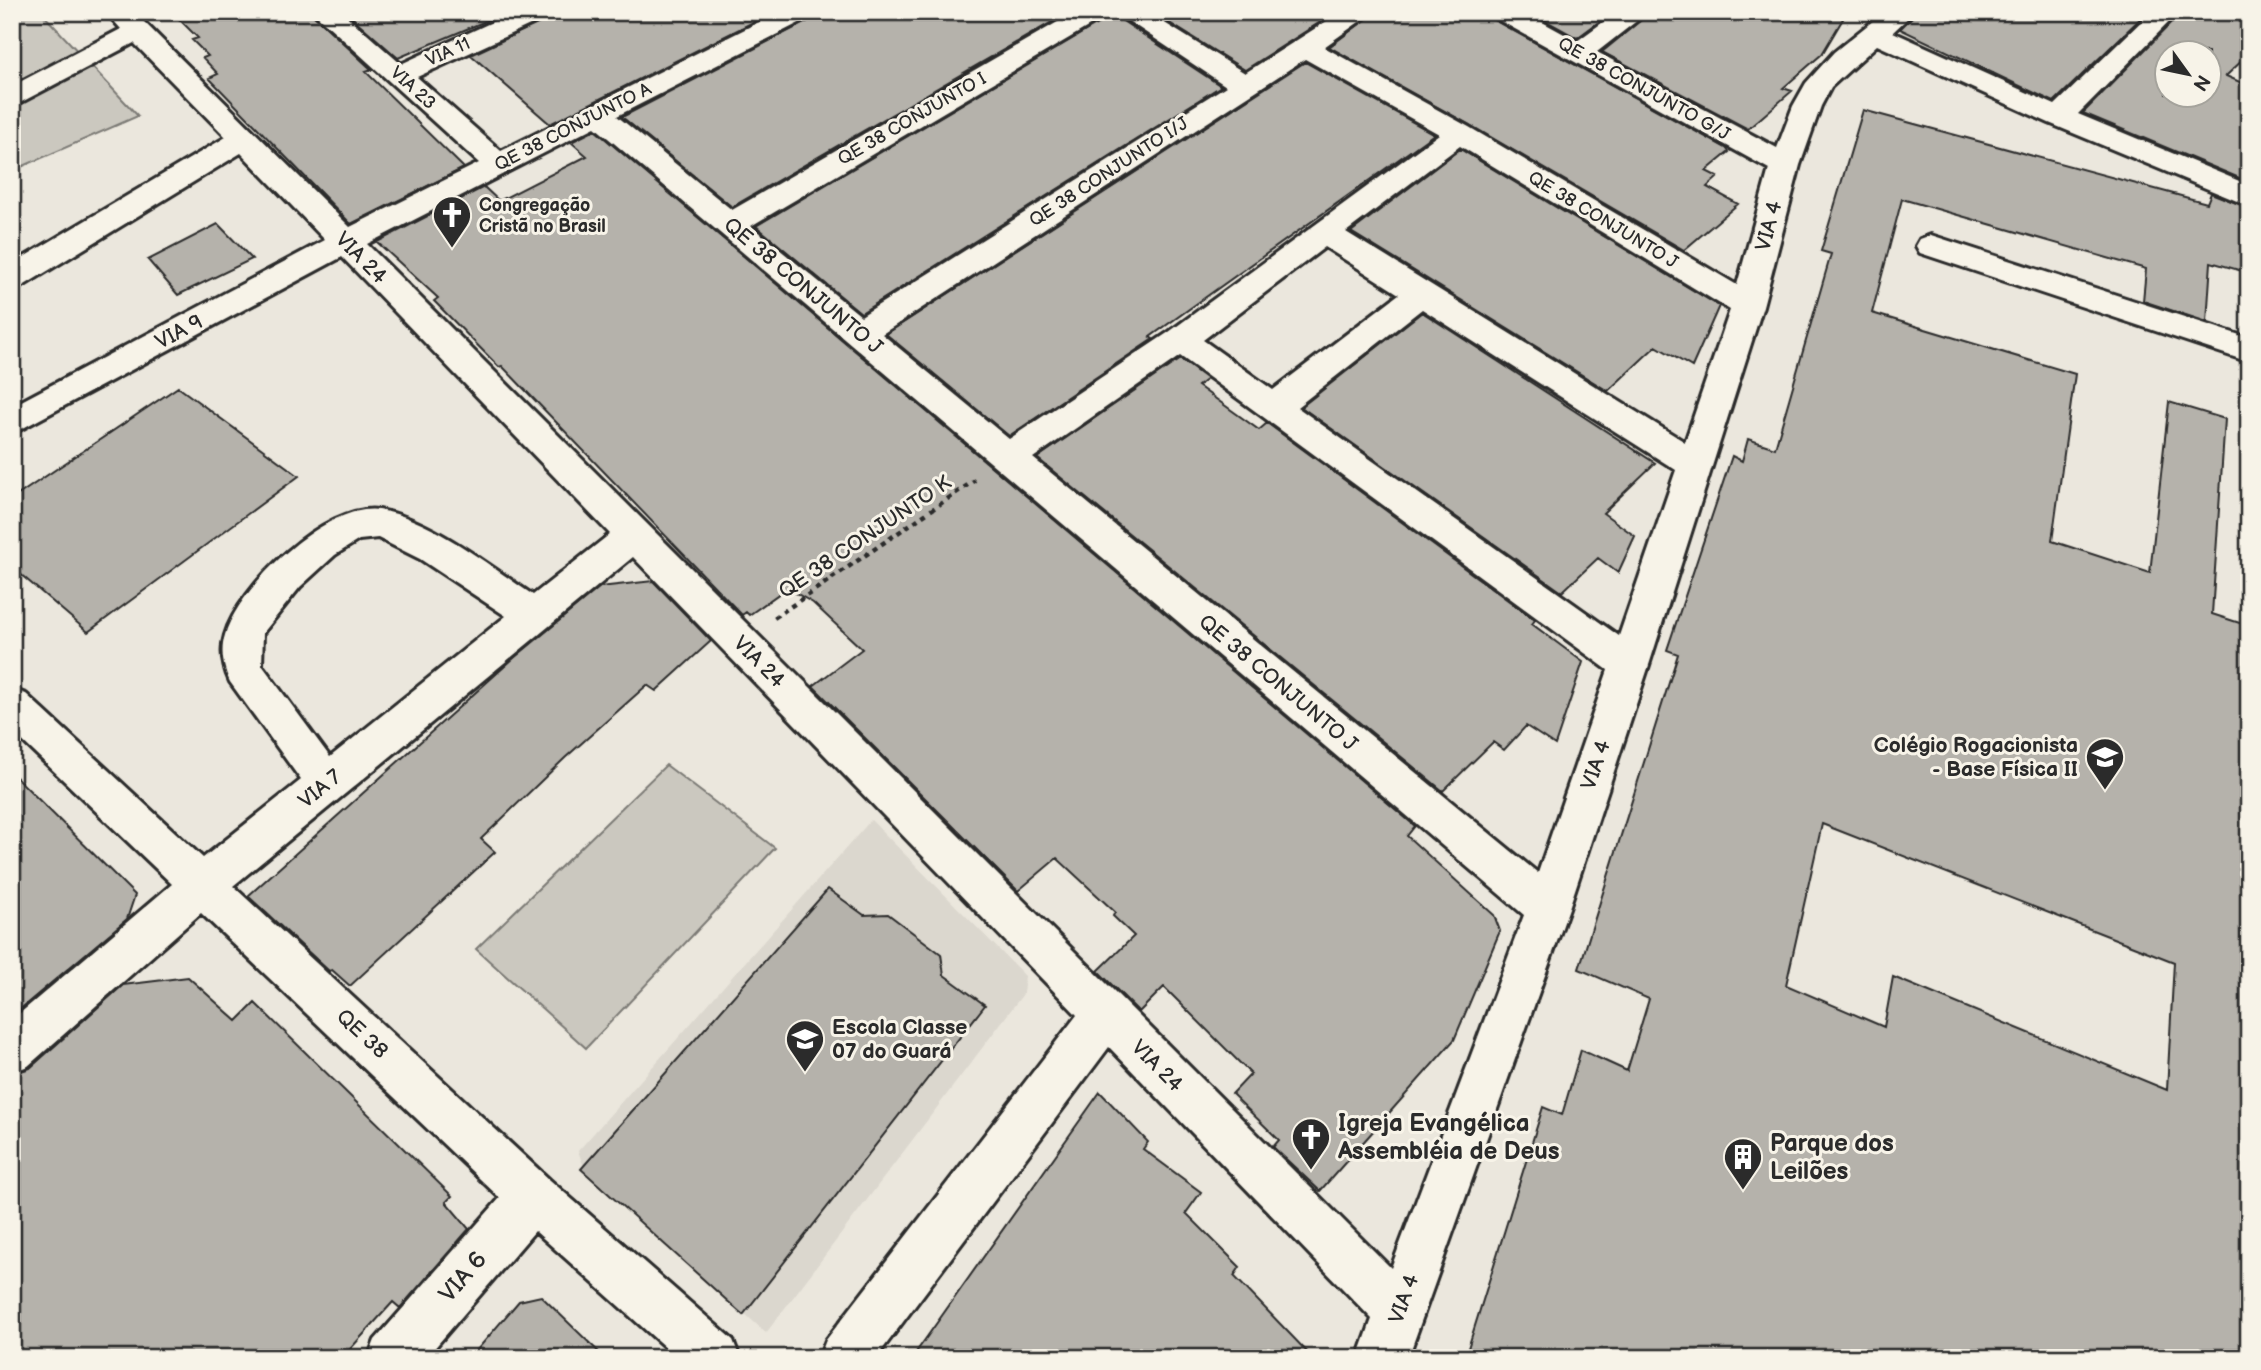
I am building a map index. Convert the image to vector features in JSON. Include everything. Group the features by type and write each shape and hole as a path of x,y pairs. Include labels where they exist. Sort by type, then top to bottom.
{"street":[{"name":"VIA 23","path":"326,12 499,165"},
{"name":"VIA 11","path":"399,75 536,12"},
{"name":"QE 38 CONJUNTO A","path":"346,243 800,12"},
{"name":"QE 38 CONJUNTO I","path":"730,225 1094,12"},
{"path":"1128,12 1244,85"},
{"name":"QE 38 CONJUNTO I/J","path":"859,333 1360,12"},
{"name":"QE 38 CONJUNTO G/J","path":"1504,12 1785,165"},
{"path":"1578,53 1635,12"},
{"name":"VIA 4","path":"1383,1358 1548,908 1747,306 1785,165 1807,106 1820,83 1844,58 1901,12"},
{"path":"2059,117 2166,12"},
{"path":"12,98 128,22"},
{"name":"VIA 24","path":"128,22 1399,1312"},
{"path":"1876,34 2059,117 2249,196"},
{"name":"QE 38 CONJUNTO J","path":"1303,47 1460,133 1747,306"},
{"name":"QE 38 CONJUNTO J","path":"598,115 1548,908"},
{"path":"1008,457 1180,340 1460,133"},
{"path":"12,278 244,139"},
{"path":"1325,233 1695,465"},
{"name":"VIA 9","path":"12,421 346,243"},
{"path":"1931,246 2249,350"},
{"path":"1273,407 1419,293"},
{"path":"1180,340 1629,665"},
{"path":"327,784 244,670 239,647 250,618 306,558 332,537 352,528 378,524 403,532 534,615"},
{"name":"VIA 7","path":"12,1049 203,884 634,535"},
{"name":"QE 38","path":"12,706 533,1197 715,1358"},
{"path":"844,1358 1106,1014"},
{"name":"VIA 6","path":"393,1358 533,1197"}],"path":[{"name":"QE 38 CONJUNTO K","path":"739,642 1008,457"}],"shaded area":[{"path":"12,12 41,12 138,116 12,171"},
{"path":"666,765 775,848 586,1048 476,949"},
{"name":"Escola Classe 07 do Guará","path":"871,820 1025,976 1023,994 766,1333 584,1167 578,1151"}],"building":[{"path":"172,12 310,12 372,70 366,72 464,168 351,224 209,78 218,74 203,58 208,56 192,40 198,38"},
{"path":"346,12 507,12 398,58"},
{"path":"551,12 773,12 550,124 471,55 546,20"},
{"path":"815,12 1069,12 732,207 622,117 810,20"},
{"path":"1109,12 1221,86 861,313 756,226 1104,20"},
{"path":"1152,12 1336,12 1245,70"},
{"path":"1376,12 1489,12 1494,20 1726,148 1729,152 1706,171 1718,177 1707,187 1738,204 1684,250 1470,125 1329,47"},
{"path":"1530,12 1612,12 1577,38"},
{"path":"1651,12 1847,12 1822,54 1783,88 1792,91 1748,129 1602,52"},
{"path":"1917,12 2147,12 2054,102 1900,29"},
{"path":"2182,12 2249,12 2249,54 2226,76 2249,86 2249,182 2083,113 2152,43 2152,108 2222,108 2222,38 2157,38"},
{"path":"1305,62 1434,134 1150,337 1153,339 1009,436 886,334"},
{"path":"1863,110 2207,203 2211,193 2249,208 2249,273 2211,262 2207,322 2143,301 2146,269 1902,199 1872,313 2075,374 2052,541 2150,573 2169,402 2225,419 2212,614 2249,626 2249,1358 1465,1358 1543,1107 1562,1115 1581,1050 1627,1071 1649,999 1579,969 1678,654 1667,650 1732,456 1742,461 1748,439 1775,448 1831,254 1821,251","holes":["1822,824 2174,962 2167,1090 1893,977 1884,1027 1786,985"]},
{"path":"595,130 1415,826 1407,836 1494,915 1500,931 1454,1040 1320,1191 1273,1147 1279,1140 1232,1094 1251,1074 1164,987 1139,1012 1098,971 1134,936 1113,916 1115,912 1057,858 1018,891 813,686 862,649 813,603 787,588 749,615 746,612 742,615 502,366 499,367 434,301 438,298 377,242 484,187 499,201 587,156 571,142"},
{"path":"1460,149 1719,306 1692,367 1656,346 1608,391 1351,232"},
{"path":"218,224 252,259 178,295 148,260"},
{"path":"1422,312 1655,463 1603,513 1635,536 1618,573 1598,558 1562,592 1301,407"},
{"path":"1180,359 1207,379 1198,386 1259,430 1267,423 1535,620 1532,624 1583,662 1555,745 1526,726 1504,750 1493,742 1443,791 1037,458"},
{"path":"178,387 299,476 88,632 12,567 12,499"},
{"path":"653,581 711,641 656,691 647,685 565,758 481,839 495,852 350,986 332,970 329,971 248,896 514,658 600,587"},
{"path":"12,773 135,895 127,919 12,1016"},
{"name":"Escola Classe 07 do Guará","path":"828,889 864,915 888,914 941,954 944,975 985,1005 743,1315 581,1169"},
{"path":"188,977 237,1021 255,1003 452,1196 446,1202 469,1229 400,1308 393,1302 342,1358 12,1358 12,1074 30,1068 123,985"},
{"path":"1100,1092 1148,1142 1143,1149 1201,1192 1186,1213 1240,1267 1234,1276 1313,1358 912,1358"},
{"path":"541,1296 605,1358 470,1358 519,1301"}],"place":[{"name":"Congregação Cristã no Brasil","path":"452,249"},
{"name":"Colégio Rogacionista - Base Física II","path":"2105,791"},
{"name":"Escola Classe 07 do Guará","path":"805,1073"},
{"name":"Igreja Evangélica Assembléia de Deus","path":"1311,1171"},
{"name":"Parque dos Leilões","path":"1743,1191"}]}
